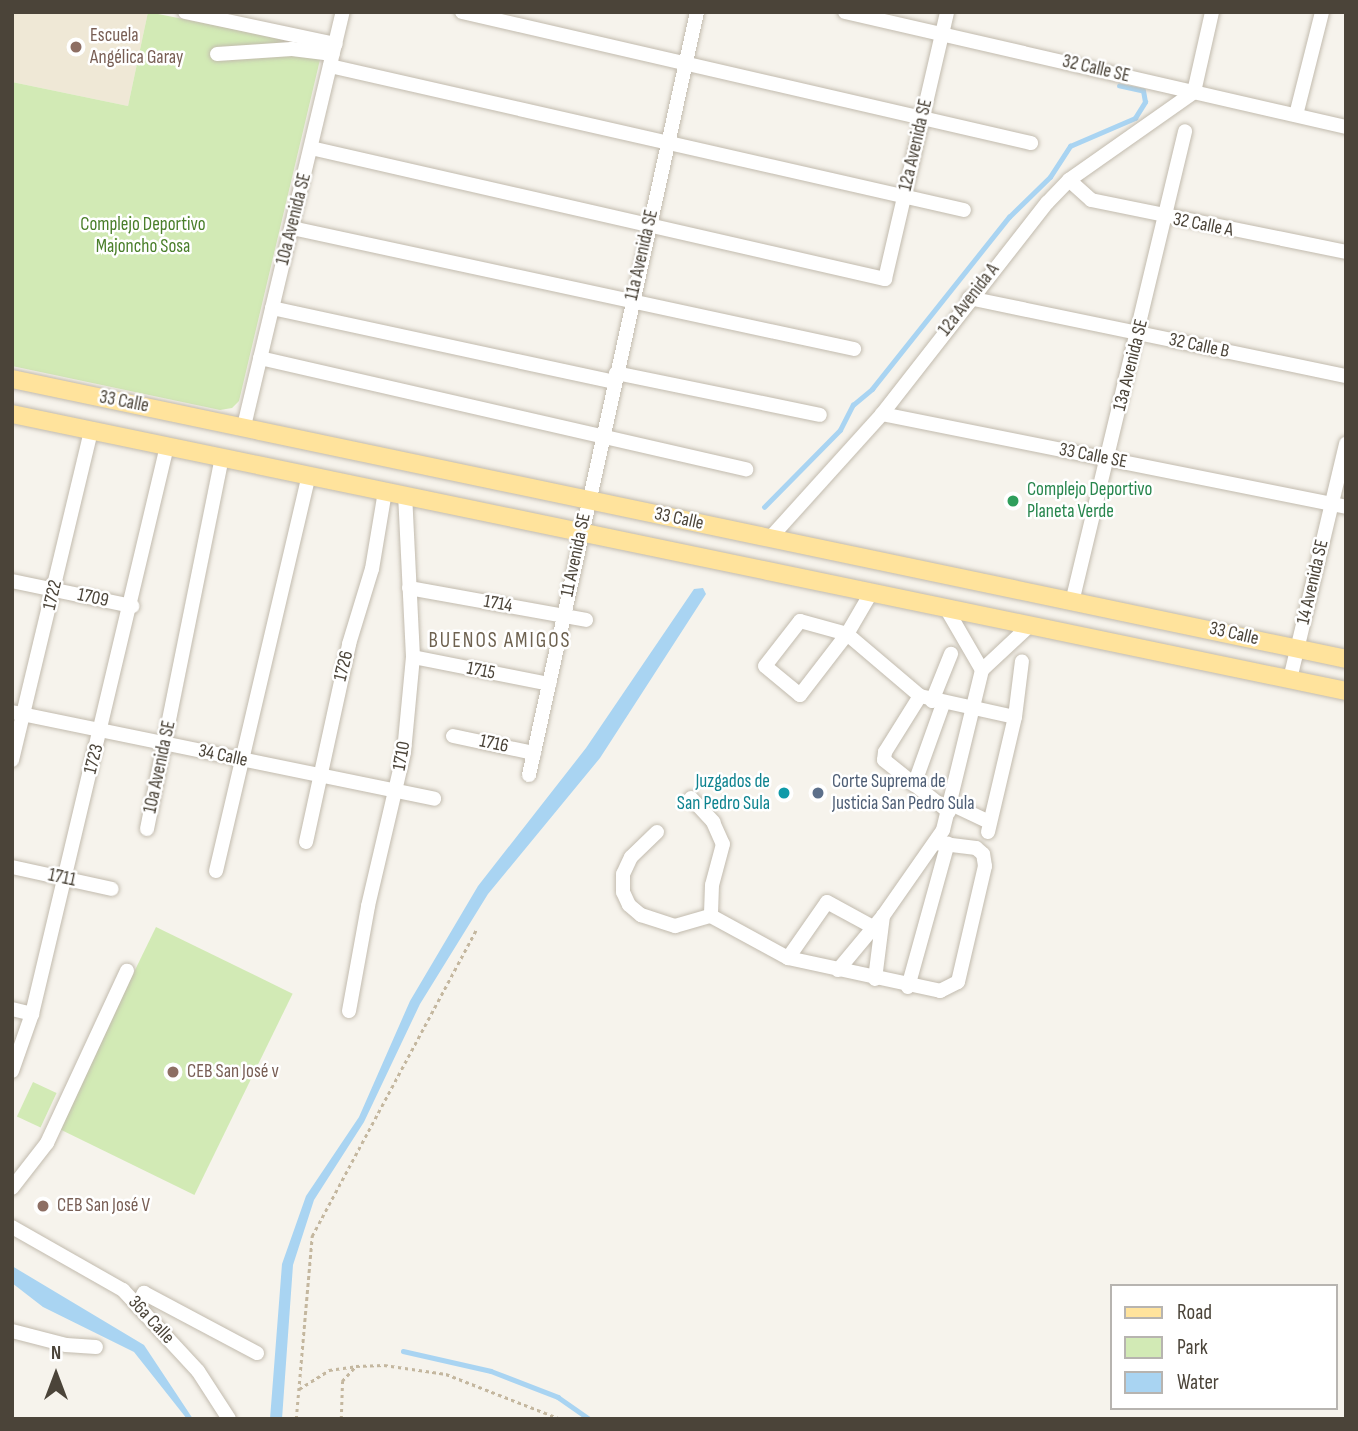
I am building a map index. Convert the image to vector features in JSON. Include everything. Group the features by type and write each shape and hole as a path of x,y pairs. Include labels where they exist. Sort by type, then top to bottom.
{"main road":[{"name":"33 Calle","path":"12,379 1073,598 1346,659"},
{"name":"33 Calle","path":"12,414 1346,691"}],"street":[{"path":"185,12 333,55 667,143 964,210"},
{"name":"10a Avenida SE","path":"244,426 343,12"},
{"path":"462,12 1031,143"},
{"name":"11a Avenida SE","path":"588,498 697,12"},
{"name":"32 Calle SE","path":"845,12 1346,127"},
{"name":"12a Avenida SE","path":"649,225 885,279 947,12"},
{"path":"1194,92 1212,12"},
{"path":"1296,116 1322,12"},
{"path":"217,54 292,49 333,55"},
{"name":"12a Avenida A","path":"771,537 882,414 969,298 1069,180 1194,92"},
{"name":"13a Avenida SE","path":"1073,598 1167,218 1185,131"},
{"path":"311,148 649,225"},
{"name":"32 Calle A","path":"1069,180 1091,200 1167,218 1346,252"},
{"path":"292,228 854,349"},
{"name":"32 Calle B","path":"969,298 1346,376"},
{"path":"272,308 615,378 820,415"},
{"path":"260,358 746,469"},
{"name":"33 Calle SE","path":"882,414 1339,505"},
{"name":"1722","path":"12,760 18,713 54,590 91,430"},
{"name":"14 Avenida SE","path":"1290,679 1339,505 1346,444"},
{"name":"1723","path":"12,1071 32,1014 132,606 167,446"},
{"name":"10a Avenida SE","path":"147,829 222,457"},
{"path":"216,871 309,475"},
{"name":"1726","path":"306,842 318,775 372,569 385,491"},
{"name":"1710","path":"349,1011 404,752 413,657 405,495"},
{"name":"11 Avenida SE","path":"529,775 588,498"},
{"name":"1709","path":"12,581 132,606"},
{"name":"1714","path":"409,588 586,620"},
{"path":"872,593 847,634 800,695 767,671 767,662 800,621 847,634 931,700 974,711 1015,717"},
{"path":"946,608 982,670"},
{"path":"908,987 982,670 1029,626"},
{"path":"914,785 931,700 951,654"},
{"name":"1715","path":"413,657 549,684"},
{"path":"931,700 883,756 914,785 950,808 988,827 1015,717 1022,661"},
{"name":"34 Calle","path":"18,713 434,799"},
{"name":"1716","path":"453,736 534,753"},
{"path":"691,798 713,822 723,844 712,885 711,916"},
{"path":"657,832 631,857 623,874 623,892 629,905 641,915 675,926 711,916 788,958 908,987 940,991 958,982 985,866 983,854 976,848 942,843"},
{"path":"838,970 942,843"},
{"name":"1711","path":"12,867 112,889"},
{"path":"788,958 827,902 878,921"},
{"path":"875,979 878,921"},
{"path":"12,1188 47,1143 127,971"},
{"path":"12,1009 32,1014"},
{"name":"36a Calle","path":"12,1227 122,1290 198,1371 229,1419"},
{"path":"137,1306 144,1293 257,1353"},
{"path":"12,1331 66,1345 96,1347"}],"path":[{"path":"296,1419 312,1236 477,928"},
{"path":"298,1390 329,1370 384,1365 446,1374 561,1419"},
{"path":"341,1419 342,1381 356,1366"}],"shaded area":[{"name":"Escuela Angélica Garay","path":"12,12 148,12 128,106 12,82"}],"green space":[{"name":"Complejo Deportivo Majoncho Sosa","path":"148,12 323,47 239,401 232,408 220,410 12,366 12,82 128,106"},
{"path":"156,927 293,994 194,1195 58,1128"},
{"path":"33,1082 57,1093 41,1127 17,1116"}],"water":[{"path":"703,588 706,594 600,758 488,894 420,1004 364,1122 314,1200 293,1265 282,1419 270,1419 282,1264 306,1196 359,1117 410,1001 478,886 586,748 694,589"},
{"path":"12,1266 144,1345 193,1419 187,1419 134,1352 43,1307 12,1283"}],"waterway":[{"path":"764,507 840,430 853,405 872,389 1009,217 1050,177 1070,146 1135,118 1145,102 1143,91 1120,86"},
{"path":"403,1351 491,1371 558,1397 589,1419"}],"place":[{"name":"Escuela Angélica Garay","path":"76,47"},
{"name":"Complejo Deportivo Planeta Verde","path":"1013,501"},
{"name":"Juzgados de San Pedro Sula","path":"784,793"},
{"name":"Corte Suprema de Justicia San Pedro Sula","path":"818,793"},
{"name":"CEB San José v","path":"173,1072"},
{"name":"CEB San José V","path":"43,1206"}],"district":[{"name":"BUENOS AMIGOS","path":"500,641"}]}
